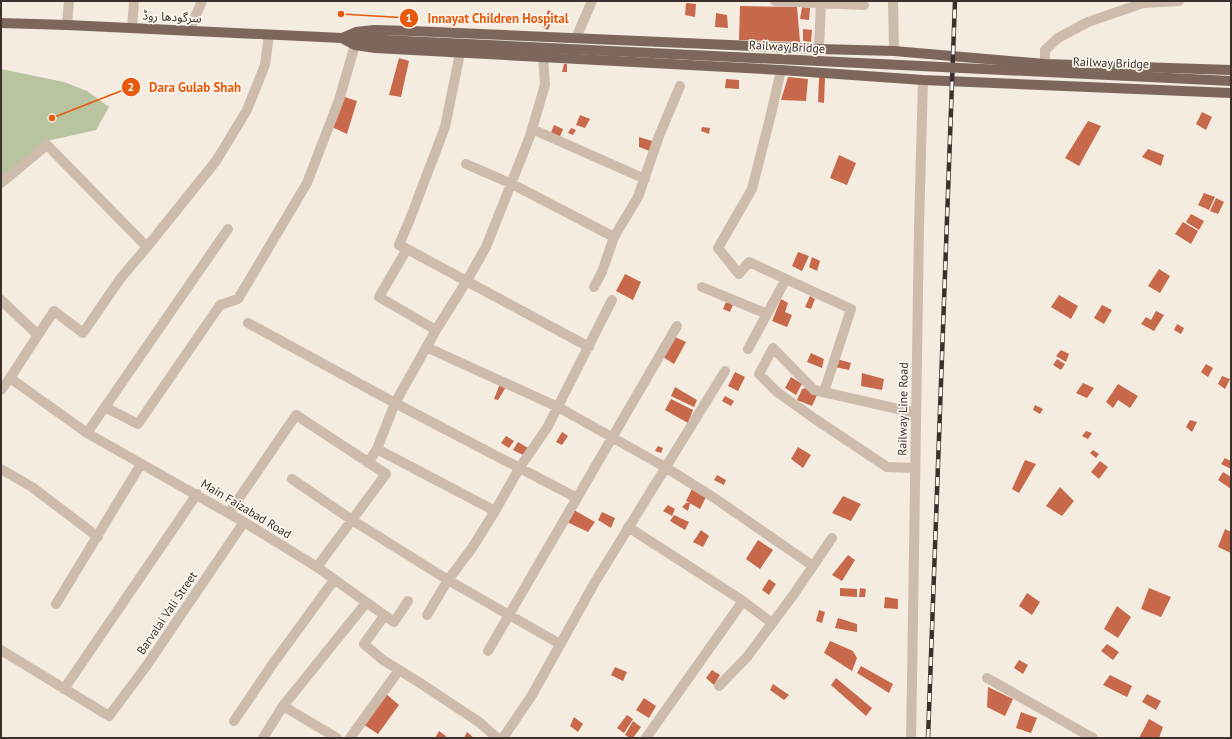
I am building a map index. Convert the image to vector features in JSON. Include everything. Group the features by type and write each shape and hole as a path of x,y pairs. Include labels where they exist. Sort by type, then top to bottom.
{"main road":[{"name":"سرگودھا روڈ","path":"1,23 342,38"},
{"path":"342,38 356,32 374,30 412,31 894,51 1045,64 1231,70"},
{"path":"342,38 355,45 375,48 543,56 923,80 1231,93"},
{"name":"Railway Bridge","path":"342,38 495,44 1053,74 1231,81"}],"street":[{"path":"66,25 69,1"},
{"path":"132,28 134,1"},
{"path":"189,31 202,1"},
{"path":"576,38 592,1"},
{"path":"775,1 864,5"},
{"path":"893,1 894,51"},
{"path":"1045,64 1045,50 1058,38 1088,22 1143,3 1179,1"},
{"path":"819,49 821,2"},
{"path":"1,390 54,311 83,333 120,279 216,161 247,110 266,65 269,35"},
{"path":"105,407 138,424 220,305 238,299 307,183 339,100 355,45"},
{"path":"460,53 445,127 399,245 589,347"},
{"path":"368,463 377,449 396,403 426,347 486,247 512,184 532,129 545,84 543,56"},
{"path":"781,70 752,189 718,248 739,274 749,262 851,309 824,392"},
{"name":"Railway Line Road","path":"910,738 923,80"},
{"path":"594,287 602,272 614,237 638,197 680,86"},
{"path":"532,129 645,179"},
{"path":"1,183 47,145 147,247"},
{"path":"466,164 512,184 614,237"},
{"path":"87,433 228,229"},
{"path":"406,249 379,297 436,330"},
{"path":"748,349 786,279"},
{"path":"702,287 767,314"},
{"path":"1,300 38,335"},
{"path":"427,615 448,580 472,548 520,467 547,428 612,300"},
{"path":"248,322 396,403 577,498"},
{"path":"488,651 677,326"},
{"path":"426,347 558,407 665,467 713,497 813,566"},
{"path":"915,468 887,467 814,419 777,392 758,374 773,348 814,390 916,413"},
{"path":"503,738 532,695 595,582 725,371"},
{"name":"Main Faizabad Road","path":"10,378 87,433 244,522 316,567 384,616"},
{"path":"229,513 296,415 386,474 316,567"},
{"path":"377,449 495,511"},
{"path":"56,604 141,464"},
{"path":"1,469 32,488 98,536"},
{"path":"292,479 352,520 448,580 560,644"},
{"path":"1,650 64,688 197,494"},
{"name":"Barvalai Vali Street","path":"64,688 109,716 148,665 244,522"},
{"path":"628,527 743,601 772,623"},
{"path":"719,686 747,657 832,538"},
{"path":"234,720 334,580"},
{"path":"408,601 394,622 384,616 364,644 383,660 479,722 496,738"},
{"path":"646,738 743,601"},
{"path":"262,738 283,706 366,603"},
{"path":"350,738 399,670"},
{"path":"987,678 1092,738"},
{"path":"283,706 337,738"}],"green space":[{"path":"1,69 64,82 87,91 109,107 96,130 47,141 1,180"}],"building":[{"path":"686,3 696,4 695,17 685,15"},
{"path":"740,6 797,7 800,42 739,40"},
{"path":"802,7 810,8 809,20 800,19"},
{"path":"548,10 555,13 548,30 542,27"},
{"path":"716,13 727,15 728,28 715,27"},
{"path":"803,29 812,30 811,42 803,41"},
{"path":"399,58 409,61 401,97 389,95"},
{"path":"564,64 567,64 567,72 562,72"},
{"path":"788,77 808,79 806,101 781,100"},
{"path":"819,77 825,77 824,103 818,102"},
{"path":"726,79 739,80 739,89 725,88"},
{"path":"342,96 357,101 347,134 332,127"},
{"path":"1202,112 1212,117 1206,130 1196,124"},
{"path":"580,115 590,119 585,128 576,125"},
{"path":"1088,121 1101,126 1079,166 1065,158"},
{"path":"554,125 563,129 559,139 550,135"},
{"path":"702,127 710,128 709,134 701,131"},
{"path":"571,128 576,130 573,135 568,133"},
{"path":"639,137 652,141 650,151 639,147"},
{"path":"1148,149 1164,155 1161,166 1142,157"},
{"path":"839,155 856,163 847,185 830,178"},
{"path":"1204,193 1215,197 1209,210 1198,205"},
{"path":"1216,198 1224,202 1218,214 1210,211"},
{"path":"1191,214 1204,221 1199,230 1186,222"},
{"path":"1183,222 1198,231 1191,244 1175,234"},
{"path":"798,252 809,256 802,271 792,266"},
{"path":"812,257 820,261 817,271 809,267"},
{"path":"1159,269 1170,276 1160,293 1148,286"},
{"path":"625,274 641,282 633,300 616,291"},
{"path":"1059,295 1078,306 1071,319 1051,307"},
{"path":"810,296 815,299 811,309 805,307"},
{"path":"781,299 788,303 785,312 792,315 787,327 772,321"},
{"path":"726,302 733,305 730,312 723,309"},
{"path":"1102,305 1112,310 1104,324 1094,318"},
{"path":"1156,311 1164,315 1154,331 1141,324 1146,317 1151,320"},
{"path":"1177,324 1184,328 1181,334 1174,330"},
{"path":"675,337 686,342 674,364 663,357"},
{"path":"1061,350 1069,354 1066,362 1056,356"},
{"path":"811,353 824,359 822,368 807,362"},
{"path":"837,359 851,363 849,370 835,367"},
{"path":"1057,359 1065,364 1061,370 1053,365"},
{"path":"1206,364 1213,368 1208,377 1201,372"},
{"path":"735,372 745,377 738,391 728,386"},
{"path":"862,373 884,379 882,390 861,386"},
{"path":"1222,376 1230,379 1225,389 1218,384"},
{"path":"791,377 802,384 796,395 785,388"},
{"path":"1083,383 1094,388 1087,398 1076,393"},
{"path":"500,384 506,387 498,400 494,399"},
{"path":"1118,384 1138,396 1130,408 1118,400 1113,408 1106,402"},
{"path":"675,387 697,400 694,407 671,396"},
{"path":"806,388 817,395 812,406 797,400 802,389"},
{"path":"725,396 734,401 731,406 722,401"},
{"path":"671,399 693,410 688,423 665,410"},
{"path":"1035,405 1043,409 1040,414 1033,410"},
{"path":"1190,420 1197,422 1192,432 1186,427"},
{"path":"1086,431 1092,433 1088,439 1082,436"},
{"path":"562,432 568,436 562,445 556,442"},
{"path":"506,436 514,441 509,448 501,443"},
{"path":"518,442 528,448 523,455 513,450"},
{"path":"658,446 663,448 661,453 655,451"},
{"path":"798,447 811,455 803,468 791,459"},
{"path":"1093,450 1099,454 1096,458 1090,453"},
{"path":"1225,458 1231,461 1231,469 1221,464"},
{"path":"1025,460 1036,464 1019,493 1012,489"},
{"path":"1100,461 1108,467 1099,479 1091,472"},
{"path":"1223,472 1231,477 1231,489 1218,480"},
{"path":"717,475 726,480 724,485 714,480"},
{"path":"1060,487 1074,501 1062,516 1046,506"},
{"path":"692,489 706,497 700,509 686,501"},
{"path":"843,496 861,504 851,521 832,513"},
{"path":"686,503 690,503 688,511 682,507"},
{"path":"668,505 675,509 672,516 663,511"},
{"path":"574,510 595,522 588,532 567,522"},
{"path":"602,512 615,518 611,528 598,520"},
{"path":"674,515 689,522 685,530 670,521"},
{"path":"1225,529 1231,532 1231,553 1218,547"},
{"path":"701,530 709,536 703,547 693,542"},
{"path":"758,540 773,550 760,569 746,559"},
{"path":"848,555 855,560 842,581 832,575"},
{"path":"769,579 776,584 769,595 762,590"},
{"path":"840,588 857,589 857,597 840,596"},
{"path":"860,588 866,589 865,597 859,597"},
{"path":"1149,588 1171,597 1161,617 1141,609"},
{"path":"1027,593 1040,602 1032,615 1019,606"},
{"path":"885,597 898,599 898,609 884,608"},
{"path":"1117,606 1131,617 1118,638 1104,629"},
{"path":"819,610 825,612 822,623 816,621"},
{"path":"838,618 857,624 857,632 835,628"},
{"path":"830,641 853,651 857,658 852,671 824,653"},
{"path":"1107,644 1119,652 1113,660 1101,651"},
{"path":"1019,660 1028,665 1023,674 1014,668"},
{"path":"861,666 893,684 889,693 857,673"},
{"path":"615,667 627,672 623,681 611,675"},
{"path":"712,670 720,675 714,685 706,678"},
{"path":"1110,675 1132,686 1127,697 1103,685"},
{"path":"836,678 872,708 866,716 831,685"},
{"path":"773,684 789,695 784,700 770,690"},
{"path":"988,687 1013,699 1005,716 987,707"},
{"path":"385,693 399,705 378,734 363,724"},
{"path":"1147,694 1161,701 1156,710 1142,702"},
{"path":"644,698 656,706 649,718 636,710"},
{"path":"1021,712 1037,718 1031,733 1016,728"},
{"path":"627,715 633,719 624,733 617,728"},
{"path":"574,717 583,724 578,732 570,726"},
{"path":"1149,719 1163,727 1159,738 1139,738"},
{"path":"633,721 641,727 633,738 630,738 625,735"},
{"path":"439,731 446,736 445,738 435,738"},
{"path":"467,732 474,738 464,738"}],"railway":[{"path":"928,738 955,1"}],"place":[{"name":"Innayat Children Hospital","path":"341,14"},
{"name":"Dara Gulab Shah","path":"52,118"}]}
